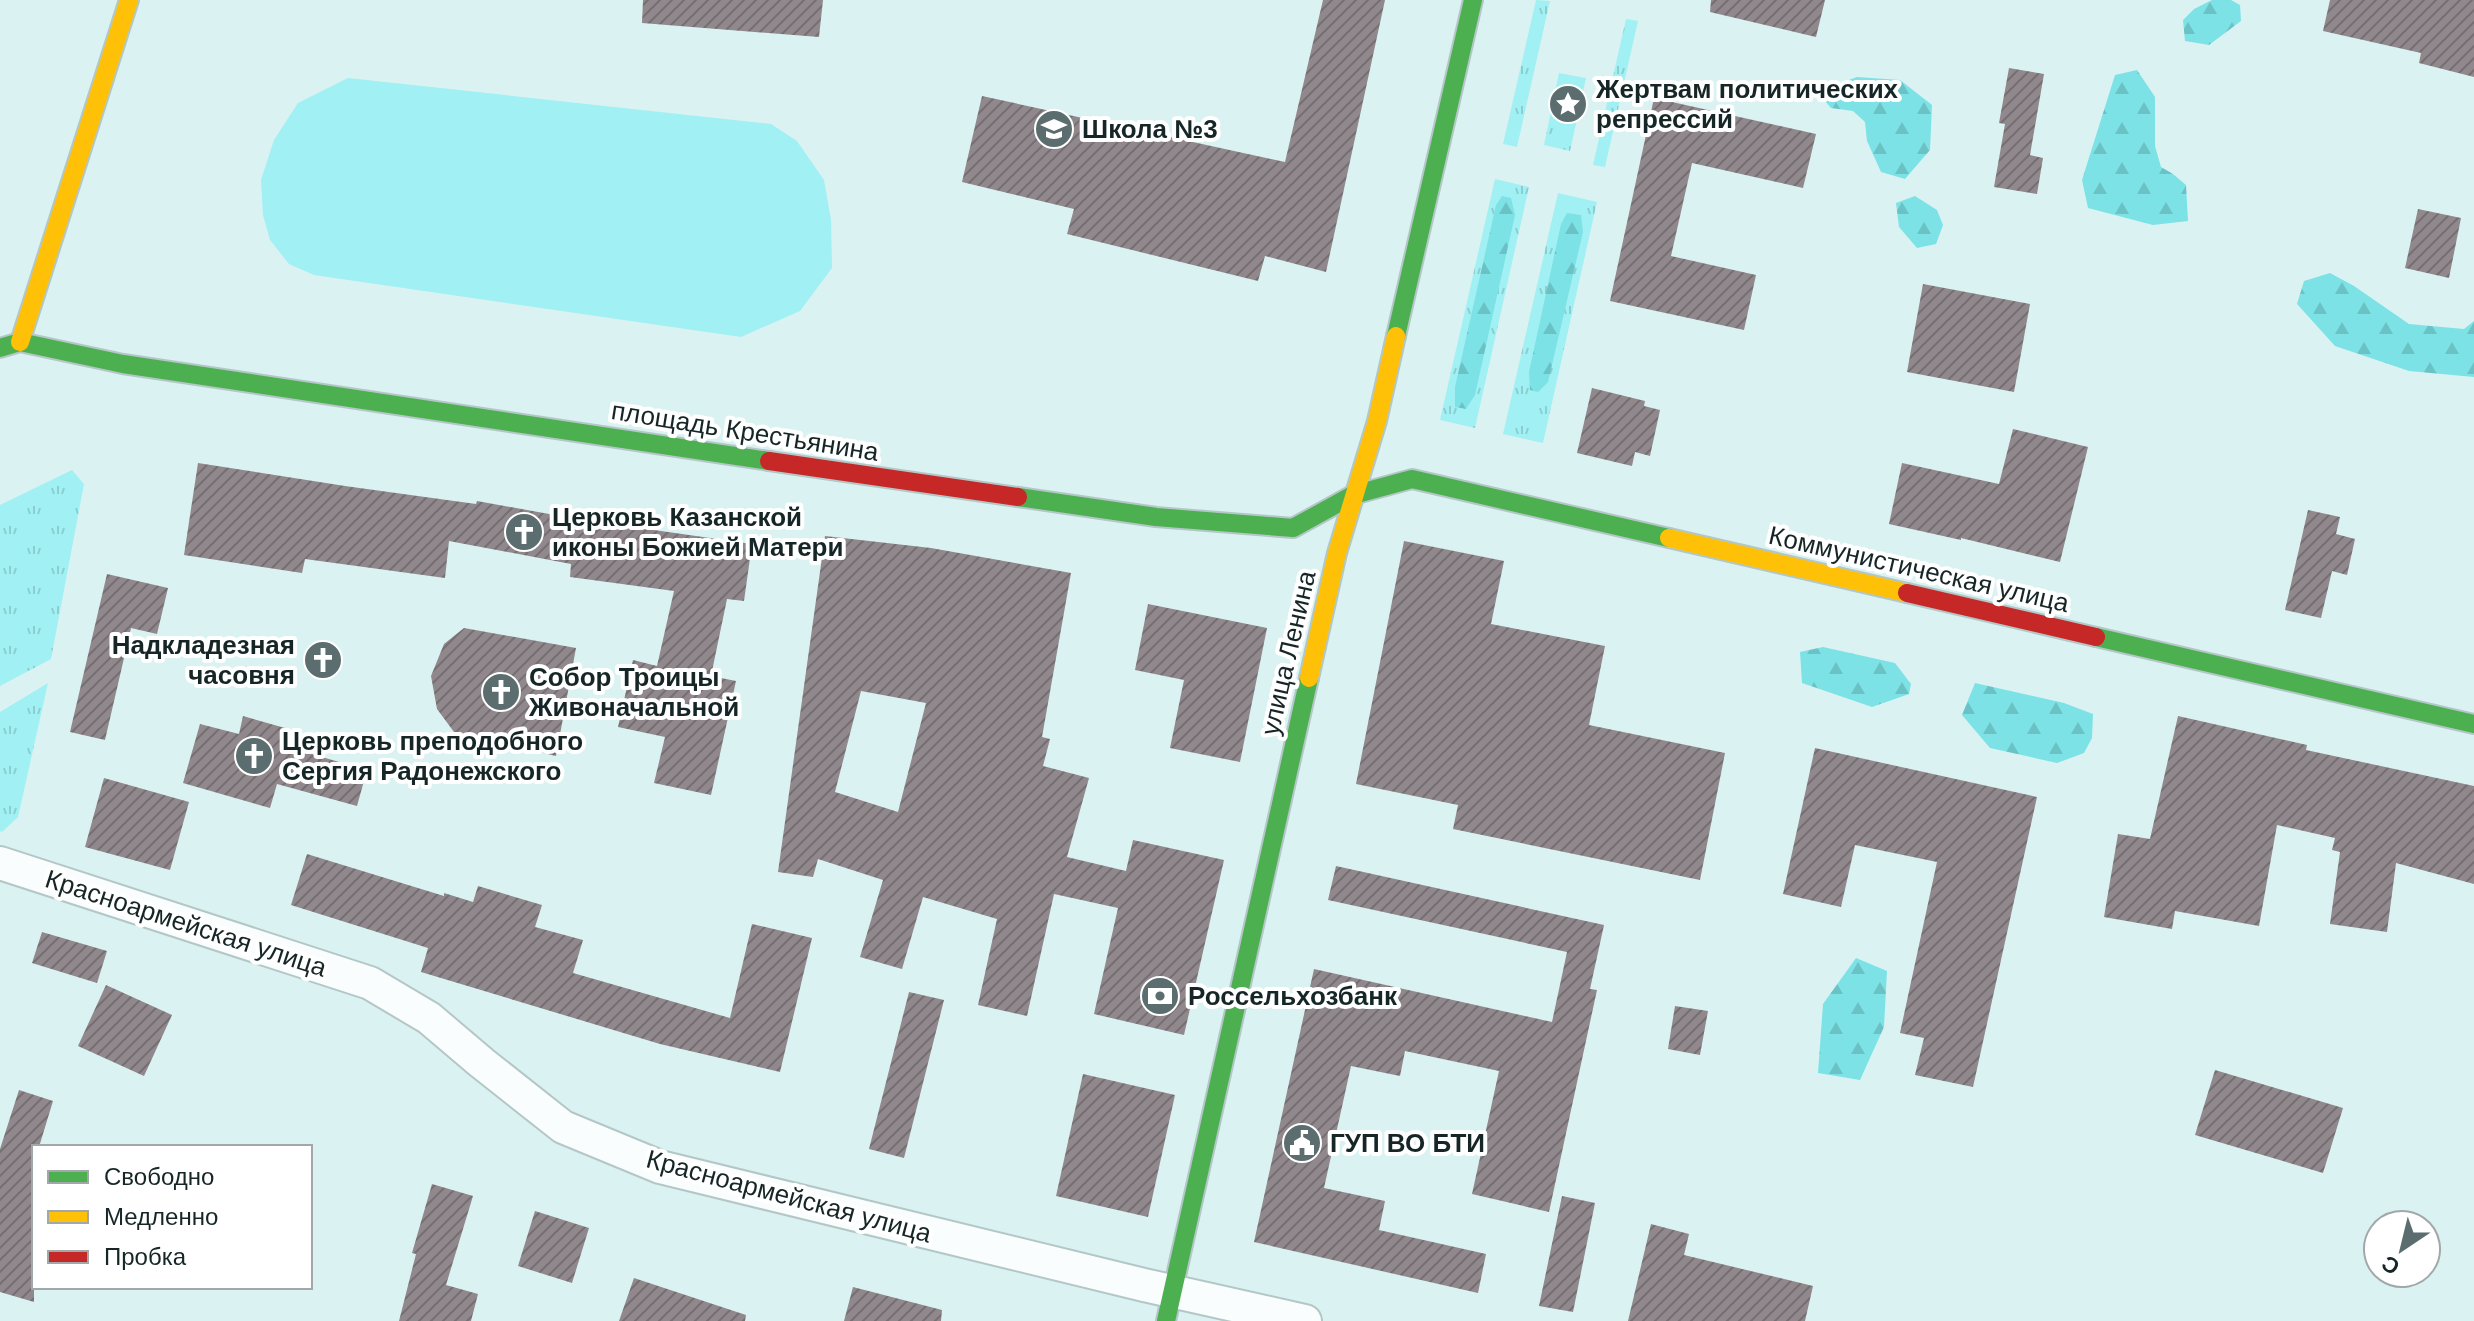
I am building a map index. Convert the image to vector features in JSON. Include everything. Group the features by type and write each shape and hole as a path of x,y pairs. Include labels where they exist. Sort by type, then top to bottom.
{"street":[{"path":"0,348 20,342 129,0"},
{"name":"улица Ленина","path":"1169,1306 1337,553 1377,421 1473,0"},
{"name":"площадь Крестьянина","path":"20,342 123,364 1156,517 1293,528 1353,495"},
{"name":"Коммунистическая улица","path":"1353,495 1412,479 2474,724"},
{"name":"Красноармейская улица","path":"0,863 370,983 429,1018 563,1127 660,1167 1169,1306 1305,1321"}],"green space":[{"path":"1536,0 1550,1 1517,147 1503,144"},
{"path":"2212,0 2231,0 2240,5 2241,21 2209,45 2185,41 2183,20 2194,9"},
{"path":"1626,19 1638,21 1605,167 1593,165"},
{"path":"2137,70 2155,97 2155,146 2161,167 2186,185 2188,221 2153,225 2088,208 2082,180 2115,75"},
{"path":"1559,73 1586,78 1570,151 1544,145"},
{"path":"1857,77 1900,80 1932,105 1930,150 1905,179 1881,172 1867,141 1865,122 1853,111 1831,108 1824,100 1829,87"},
{"path":"348,78 771,124 797,141 824,180 831,220 832,268 800,311 741,337 314,275 289,264 270,240 263,215 261,180 274,140 298,103"},
{"path":"1495,179 1529,187 1475,428 1440,420"},
{"path":"1558,193 1597,202 1543,443 1503,434"},
{"path":"1502,196 1511,198 1515,215 1475,395 1466,409 1455,407 1455,387 1496,205"},
{"path":"1915,196 1937,210 1943,225 1936,244 1917,248 1899,227 1896,203"},
{"path":"1567,213 1581,215 1583,232 1548,382 1538,392 1530,390 1529,372 1561,224"},
{"path":"2330,273 2409,324 2464,329 2474,321 2474,377 2409,371 2335,346 2297,304 2304,281"},
{"path":"72,470 84,484 51,659 0,686 0,505"},
{"path":"1823,647 1895,663 1911,684 1909,694 1872,707 1802,683 1800,652"},
{"path":"48,683 18,817 2,832 0,712"},
{"path":"1975,683 2064,703 2093,714 2092,738 2084,753 2057,763 1990,748 1962,715"},
{"path":"1856,958 1887,971 1884,1027 1860,1080 1818,1073 1823,1004"}],"building":[{"path":"643,0 823,0 819,37 642,23"},
{"name":"Школа №3","path":"1323,0 1385,0 1326,272 1265,256 1258,281 1067,234 1074,209 962,182 982,96 1285,162"},
{"path":"1711,0 1825,0 1816,37 1710,12"},
{"path":"2330,0 2474,0 2474,77 2419,63 2421,53 2323,31"},
{"path":"2009,68 2044,74 2030,155 2043,158 2037,194 1994,187 2005,124 1999,123"},
{"path":"1654,98 1816,134 1803,188 1692,163 1671,256 1756,275 1744,330 1610,301"},
{"path":"2418,209 2461,218 2449,278 2405,268"},
{"path":"1923,284 2030,304 2014,392 1907,372"},
{"path":"1592,388 1645,401 1644,406 1660,410 1650,456 1635,452 1632,466 1577,453"},
{"path":"2013,429 2088,447 2060,562 1889,524 1902,463 1999,484"},
{"path":"198,463 476,504 477,501 752,544 744,601 727,599 711,676 736,681 711,795 654,783 665,737 618,727 633,660 657,666 674,591 570,577 571,564 449,541 445,578 305,559 302,573 184,555"},
{"path":"2308,510 2340,517 2336,534 2355,539 2347,575 2332,571 2321,618 2285,610"},
{"path":"825,536 931,548 1071,573 1042,737 1050,739 1043,766 1089,778 1067,857 1126,871 1133,840 1224,860 1184,1035 1094,1014 1118,908 1054,894 1027,1016 978,1005 997,919 923,897 902,969 860,957 883,880 818,859 813,877 778,872","holes":["861,691 926,703 898,812 835,792"]},
{"path":"1404,541 1504,561 1491,624 1605,646 1589,725 1725,753 1700,880 1453,829 1458,805 1356,784"},
{"path":"107,574 168,588 157,634 131,628 105,740 70,732"},
{"path":"1148,604 1267,628 1240,762 1170,748 1184,680 1135,670"},
{"name":"Собор Троицы Живоначальной","path":"464,628 576,648 556,756 454,732 437,709 431,676 444,644"},
{"name":"Надкладезная часовня","path":"323,643 335,647 339,659 335,671 323,675 311,671 307,659 311,647"},
{"name":"Церковь преподобного Сергия Радонежского","path":"243,716 292,730 287,747 367,770 357,806 277,784 270,808 183,783 200,724 239,734"},
{"path":"2178,716 2307,745 2306,750 2474,786 2474,884 2396,863 2387,932 2330,924 2340,852 2332,850 2335,838 2277,825 2259,926 2175,911 2172,929 2104,917 2118,834 2150,839"},
{"path":"1815,748 2037,797 1973,1087 1915,1075 1924,1038 1900,1033 1937,862 1855,845 1841,907 1783,894"},
{"path":"104,778 189,802 170,870 85,847"},
{"path":"307,854 444,896 444,893 473,902 478,886 542,905 535,927 583,940 573,973 730,1018 752,924 812,938 780,1072 660,1044 421,972 428,948 291,905"},
{"path":"1336,866 1604,925 1590,989 1597,990 1549,1212 1472,1194 1499,1071 1405,1051 1400,1076 1351,1066 1324,1188 1385,1201 1379,1230 1486,1254 1478,1293 1254,1242 1314,969 1552,1022 1567,952 1328,900"},
{"path":"42,932 107,951 97,983 32,963"},
{"path":"106,985 172,1015 144,1076 78,1046"},
{"path":"909,992 944,1000 904,1158 869,1149"},
{"path":"1675,1006 1708,1011 1700,1055 1668,1049"},
{"path":"2215,1070 2343,1108 2323,1173 2195,1135"},
{"path":"1083,1074 1175,1095 1148,1217 1056,1196"},
{"path":"19,1090 53,1101 40,1145 32,1145 34,1302 0,1292 0,1149"},
{"path":"432,1184 473,1196 446,1285 478,1294 471,1321 399,1321 416,1254 412,1253"},
{"path":"1562,1196 1595,1203 1573,1312 1539,1306"},
{"path":"535,1211 589,1228 572,1283 518,1266"},
{"path":"1651,1224 1689,1234 1684,1255 1813,1286 1805,1321 1628,1321"},
{"path":"634,1278 746,1315 745,1321 619,1321"},
{"path":"853,1287 942,1310 941,1321 844,1321"}],"traffic: fast":[{"path":"1396,336 1473,0"},
{"path":"0,348 20,342 123,364 769,461"},
{"path":"1018,497 1156,517 1293,528 1353,495 1412,479 1669,538"},
{"path":"2096,637 2474,724"},
{"path":"1166,1321 1309,678"}],"traffic: slow":[{"path":"20,342 129,0"},
{"path":"1309,678 1337,553 1377,421 1396,336"},
{"path":"1669,538 1907,593"}],"traffic: jam":[{"path":"769,461 1018,497"},
{"path":"1907,593 2096,637"}],"place":[{"name":"Жертвам политических репрессий","path":"1568,104"},
{"name":"Школа №3","path":"1054,129"},
{"name":"Церковь Казанской иконы Божией Матери","path":"524,532"},
{"name":"Надкладезная часовня","path":"323,660"},
{"name":"Собор Троицы Живоначальной","path":"501,692"},
{"name":"Церковь преподобного Сергия Радонежского","path":"254,756"},
{"name":"Россельхозбанк","path":"1160,996"},
{"name":"ГУП ВО БТИ","path":"1302,1143"}]}
